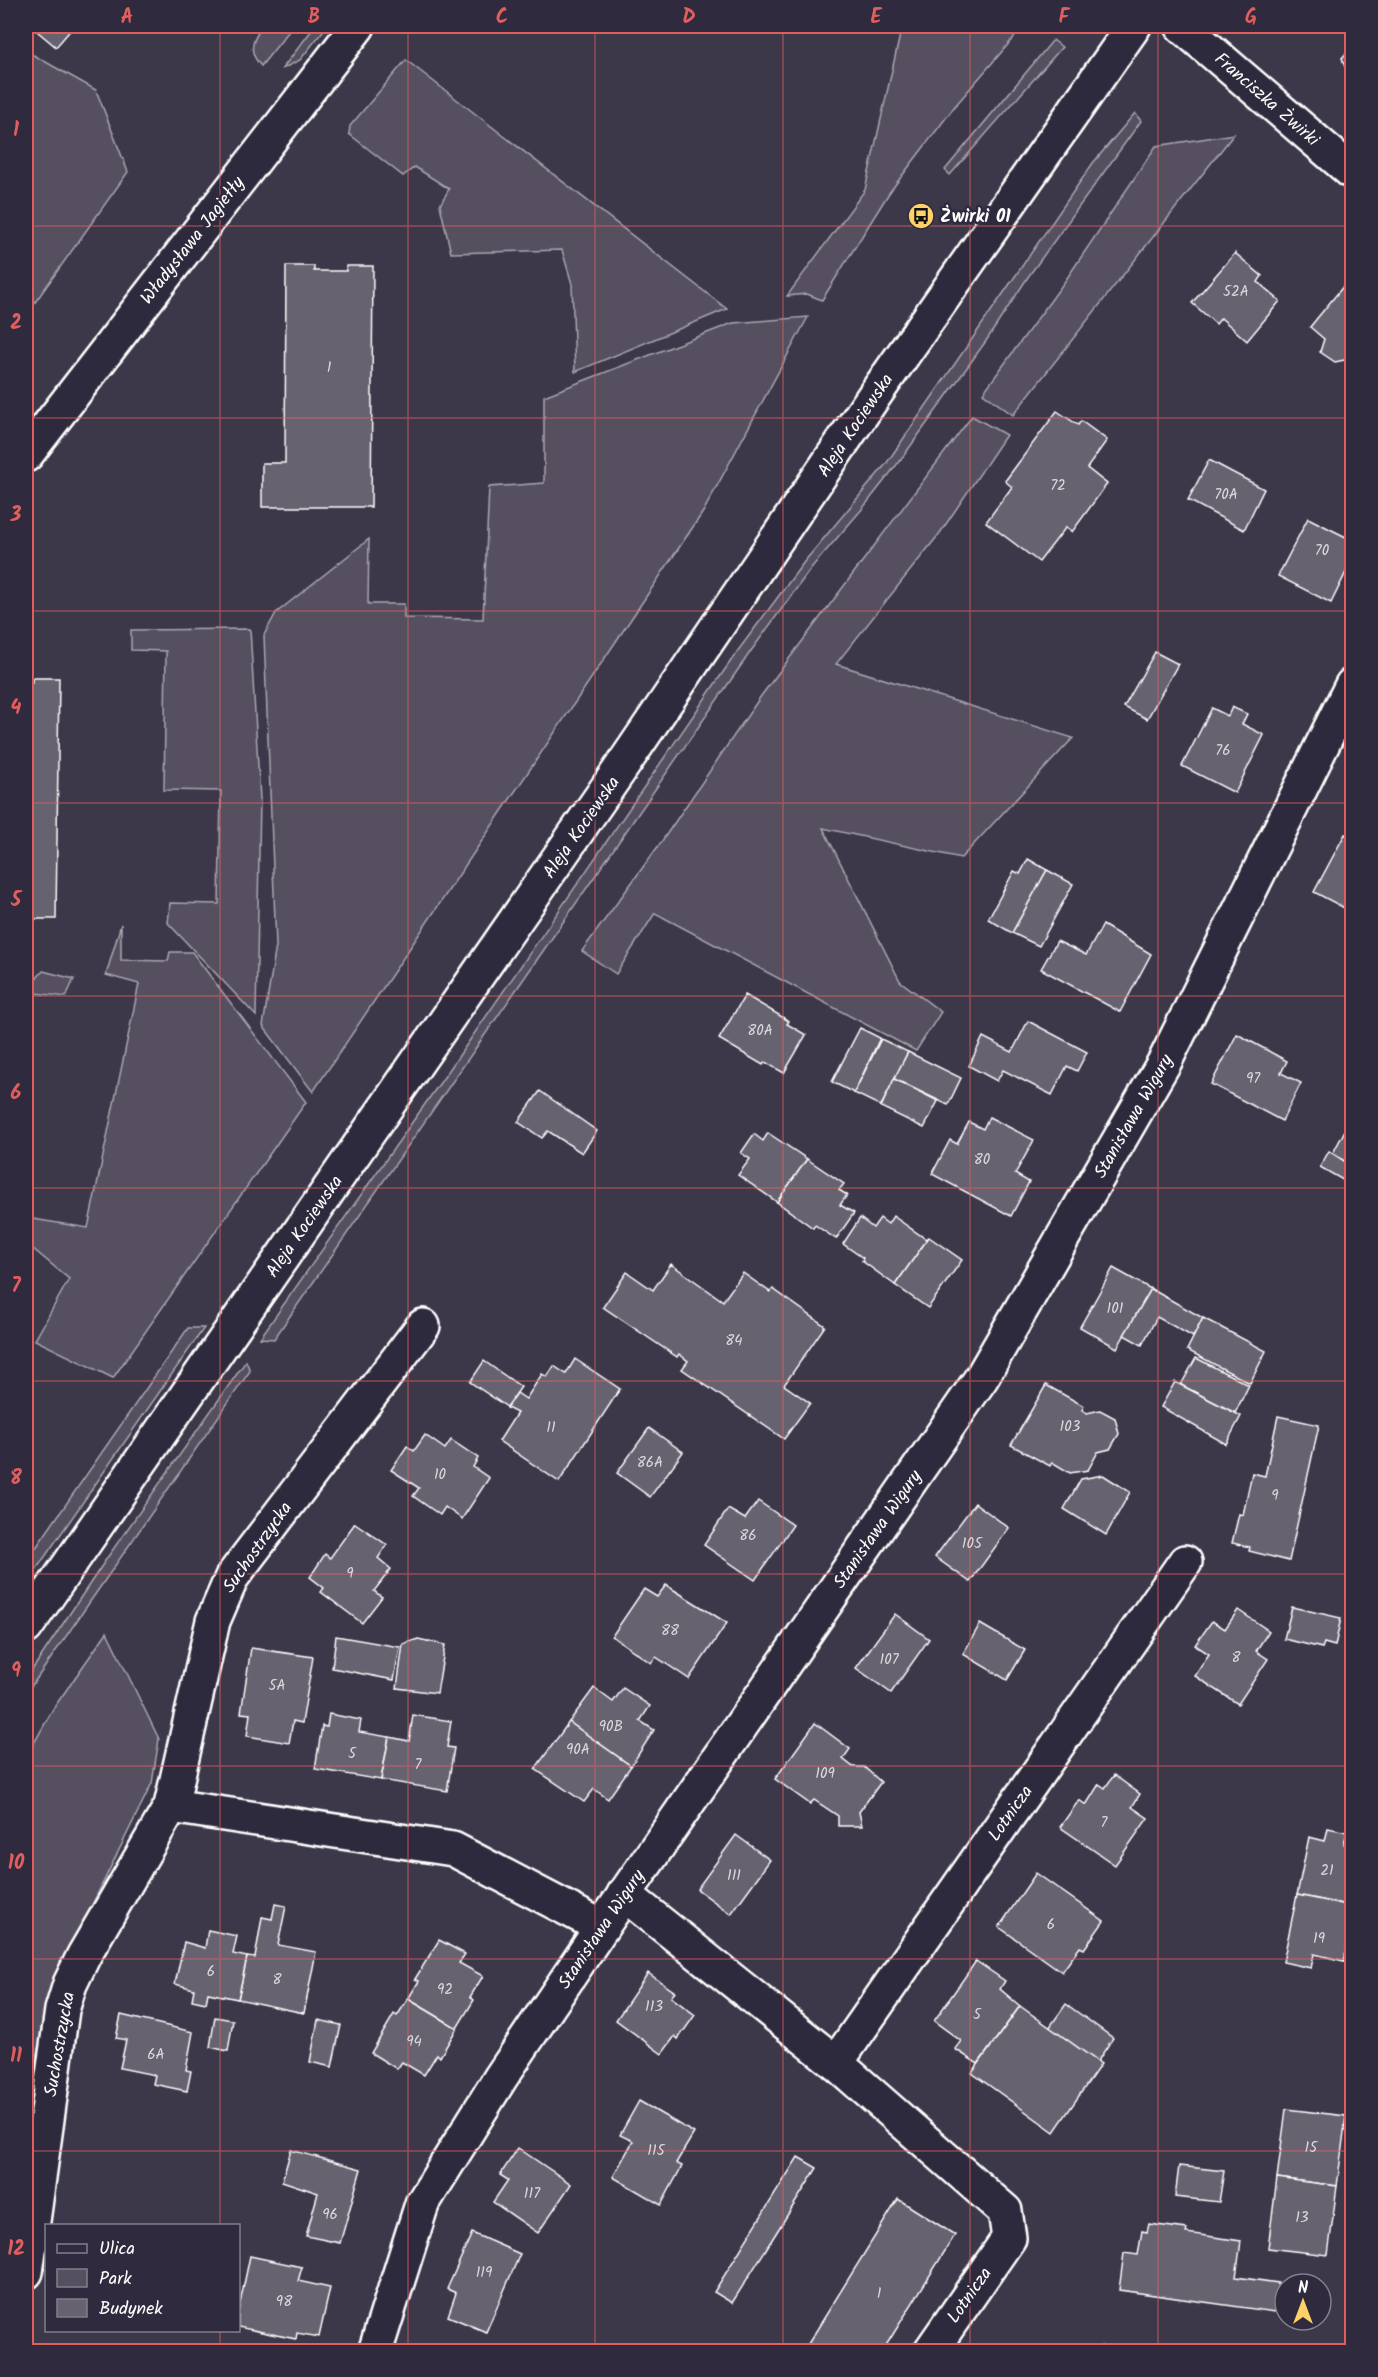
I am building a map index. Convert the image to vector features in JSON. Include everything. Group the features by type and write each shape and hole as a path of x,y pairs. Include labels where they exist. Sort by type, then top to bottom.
{"street":[{"name":"Władysława Jagiełły","path":"26,455 358,26"},
{"name":"Aleja Kociewska","path":"26,1627 567,847 874,396 1134,26"},
{"name":"Franciszka Żwirki","path":"1182,26 1353,172"},
{"name":"Stanisława Wigury","path":"375,2352 422,2204 501,2077 624,1894 982,1377 1165,1061 1353,685"},
{"name":"Suchostrzycka","path":"26,2272 62,2010 69,1984 171,1806 213,1621 232,1576 423,1326"},
{"name":"Lotnicza","path":"836,2063 1185,1562"},
{"path":"171,1806 453,1849 602,1927"},
{"name":"Lotnicza","path":"624,1894 836,2063 1005,2211 1009,2238 930,2352"}],"green space":[{"path":"257,26 293,26 261,66 252,49 259,31"},
{"path":"315,26 327,26 300,60 282,69"},
{"path":"902,26 1024,26 955,106 889,193 822,300 807,294 787,296 865,190"},
{"path":"1053,40 1062,47 950,175 945,170"},
{"path":"26,51 96,90 128,172 26,315"},
{"path":"406,60 727,309 575,372 572,284 562,250 451,253 440,205 449,189 415,167 403,176 349,134 350,126"},
{"path":"1135,113 1141,121 1028,277 986,341 902,458 812,567 751,651 274,1339 260,1338 454,1063 737,652 804,562 886,464 1093,163"},
{"path":"1234,134 1013,415 983,393 1065,281 1156,146"},
{"path":"808,317 703,512 313,1092 263,1026 276,946 264,635 276,613 369,539 368,604 404,604 404,618 483,619 489,487 544,483 544,396 733,323"},
{"path":"972,416 1006,435 940,533 836,664 1073,738 961,858 823,828 900,981 941,1012 916,1051 655,913 616,974 582,951 662,841 761,696"},
{"path":"250,629 260,799 256,1016 168,923 170,903 219,904 221,791 164,790 166,651 131,650 131,630"},
{"path":"121,924 121,960 168,961 170,952 192,952 306,1102 113,1378 35,1340 69,1279 26,1243 26,1215 33,1219 88,1228 139,984 106,975"},
{"path":"43,971 74,979 66,997 36,993 26,1040 26,990"},
{"path":"188,1328 204,1328 26,1584 26,1562"},
{"path":"246,1361 250,1371 26,1694 26,1679 107,1558"},
{"path":"107,1632 159,1739 152,1783 58,1974 33,2068 26,2140 26,1758 53,1709"}],"building":[{"path":"31,26 74,26 56,47"},
{"path":"1351,48 1352,74 1345,67 1342,58"},
{"path":"1235,253 1262,276 1258,282 1280,301 1247,341 1221,318 1216,324 1192,303"},
{"path":"286,266 314,266 314,271 346,271 346,266 373,266 371,507 262,507 262,463 285,463"},
{"path":"1345,284 1352,290 1352,361 1349,359 1335,362 1320,352 1324,339 1310,327"},
{"path":"1057,411 1078,425 1081,421 1107,440 1087,468 1107,484 1072,532 1066,527 1039,562 986,522 1012,487 1005,481"},
{"path":"1209,460 1264,489 1244,530 1188,500"},
{"path":"1308,518 1352,540 1352,560 1331,603 1278,576"},
{"path":"1155,652 1178,664 1147,719 1124,707"},
{"path":"32,678 59,678 56,919 26,919 26,683 32,683"},
{"path":"1232,707 1247,714 1242,724 1264,735 1235,793 1182,766 1212,708 1228,716"},
{"path":"1345,834 1352,838 1352,912 1314,892"},
{"path":"1028,859 1047,870 1012,933 988,919 1014,871 1020,874"},
{"path":"1047,870 1073,884 1039,946 1012,933"},
{"path":"1103,925 1151,954 1120,1012 1041,969 1057,941 1086,955"},
{"path":"745,995 789,1021 787,1024 806,1035 784,1073 765,1062 763,1065 719,1039"},
{"path":"1028,1021 1087,1052 1077,1071 1067,1066 1052,1095 1003,1070 997,1081 969,1066 983,1037 1012,1052"},
{"path":"860,1028 880,1038 854,1093 832,1082"},
{"path":"1237,1034 1287,1061 1281,1073 1301,1083 1282,1121 1211,1084"},
{"path":"881,1039 908,1052 881,1106 854,1093"},
{"path":"908,1052 961,1078 948,1105 894,1079"},
{"path":"894,1079 938,1101 924,1128 881,1107"},
{"path":"540,1091 597,1131 582,1153 548,1131 542,1138 518,1122"},
{"path":"989,1117 1034,1140 1015,1174 1029,1182 1011,1216 932,1174 950,1140 957,1144 969,1122 983,1129"},
{"path":"1352,1117 1352,1166 1332,1155"},
{"path":"768,1133 807,1159 777,1202 738,1175 750,1159 741,1153 754,1134 763,1141"},
{"path":"1329,1151 1352,1166 1352,1175 1348,1183 1320,1167"},
{"path":"807,1159 844,1184 839,1190 847,1195 840,1205 854,1213 836,1239 815,1225 813,1228 777,1202"},
{"path":"893,1216 926,1239 929,1237 895,1285 843,1244 860,1218 873,1228 880,1218 888,1224"},
{"path":"929,1237 962,1260 928,1308 895,1285"},
{"path":"671,1264 723,1301 743,1273 770,1292 773,1289 825,1326 784,1385 810,1403 784,1439 682,1369 688,1361 679,1354 677,1357 603,1307 627,1272 653,1290"},
{"path":"1113,1268 1151,1289 1117,1348 1080,1327"},
{"path":"1151,1289 1203,1318 1193,1337 1157,1317 1142,1345 1124,1335"},
{"path":"1203,1318 1266,1351 1250,1383 1187,1350"},
{"path":"1196,1358 1249,1385 1235,1413 1181,1385"},
{"path":"575,1359 620,1389 559,1482 499,1441 517,1413 507,1408 517,1393 526,1399 542,1374 547,1377 554,1366 566,1374"},
{"path":"484,1361 521,1387 507,1407 470,1382"},
{"path":"1175,1382 1241,1416 1226,1444 1161,1407"},
{"path":"1046,1385 1084,1406 1082,1410 1087,1413 1100,1410 1115,1418 1119,1434 1110,1449 1098,1452 1088,1470 1070,1473 1052,1462 1050,1466 1011,1445"},
{"path":"1278,1416 1319,1425 1289,1561 1249,1551 1250,1547 1232,1543 1239,1514 1243,1515 1252,1473 1265,1476"},
{"path":"649,1428 683,1452 650,1497 617,1473"},
{"path":"425,1435 445,1449 451,1440 478,1458 473,1467 489,1478 462,1519 445,1507 440,1515 413,1496 419,1488 391,1470 407,1446 414,1451"},
{"path":"1103,1475 1130,1492 1106,1535 1064,1509 1081,1479"},
{"path":"758,1501 793,1525 755,1580 704,1545 728,1509 745,1519"},
{"path":"975,1503 1009,1528 970,1582 935,1557"},
{"path":"355,1523 387,1545 378,1558 391,1569 374,1591 382,1597 362,1623 321,1592 324,1588 310,1577 325,1554 330,1558"},
{"path":"666,1585 727,1623 689,1679 656,1657 651,1663 612,1636 644,1589 657,1597"},
{"path":"1292,1607 1341,1618 1335,1646 1324,1643 1322,1648 1284,1639"},
{"path":"1238,1610 1269,1631 1256,1651 1268,1659 1238,1704 1195,1676 1209,1654 1195,1645 1212,1621 1225,1629"},
{"path":"895,1614 929,1639 891,1693 856,1668"},
{"path":"980,1624 1025,1650 1007,1680 963,1654"},
{"path":"336,1636 400,1647 394,1680 332,1668"},
{"path":"418,1639 445,1645 437,1693 397,1688 403,1644"},
{"path":"251,1648 313,1657 302,1723 293,1721 289,1743 247,1736 250,1714 241,1713"},
{"path":"594,1688 613,1702 623,1688 650,1706 640,1721 654,1730 631,1766 569,1722"},
{"path":"329,1714 361,1720 359,1732 389,1737 381,1780 315,1769 322,1726 327,1727"},
{"path":"413,1715 451,1721 447,1747 454,1748 447,1791 381,1780 389,1737 409,1741"},
{"path":"569,1722 631,1766 608,1799 594,1789 584,1802 535,1769"},
{"path":"815,1723 850,1749 843,1759 853,1767 864,1767 881,1782 859,1812 862,1826 838,1826 838,1816 814,1800 810,1804 775,1779"},
{"path":"1114,1775 1140,1794 1132,1807 1148,1818 1115,1865 1060,1827 1079,1800 1086,1805 1099,1784 1105,1788"},
{"path":"1328,1828 1347,1832 1344,1844 1352,1846 1352,1906 1297,1895 1309,1837 1325,1841"},
{"path":"736,1835 770,1860 731,1914 697,1889"},
{"path":"1036,1873 1104,1921 1084,1949 1080,1947 1062,1972 999,1927"},
{"path":"1297,1895 1352,1906 1352,1922 1344,1961 1314,1954 1311,1968 1283,1962"},
{"path":"275,1904 286,1906 278,1945 316,1952 304,2013 238,1999 247,1957 255,1958 262,1917 272,1919"},
{"path":"208,1930 237,1936 233,1954 247,1957 238,1999 208,1993 206,2003 192,2000 194,1989 175,1984 184,1942 205,1948"},
{"path":"439,1940 465,1954 459,1963 483,1976 470,1997 474,2000 457,2028 408,1999 419,1981 415,1979"},
{"path":"976,1961 1005,1981 1000,1989 1020,2006 978,2064 955,2049 961,2041 934,2021"},
{"path":"648,1973 675,1992 671,1997 695,2015 678,2039 675,2036 662,2054 616,2020"},
{"path":"408,1999 457,2028 440,2057 437,2054 424,2075 402,2062 397,2069 371,2053 394,2014 397,2016"},
{"path":"1066,2004 1113,2038 1097,2062 1049,2028"},
{"path":"1020,2006 1101,2064 1054,2132 972,2073"},
{"path":"121,2015 193,2032 186,2070 191,2071 187,2091 153,2084 155,2075 120,2068 126,2040 116,2038"},
{"path":"215,2017 233,2020 228,2051 210,2047"},
{"path":"318,2020 341,2025 332,2067 310,2062"},
{"path":"639,2101 694,2133 676,2163 682,2166 661,2205 613,2177 633,2141 620,2135"},
{"path":"1286,2109 1346,2116 1337,2186 1277,2178"},
{"path":"518,2148 571,2184 538,2233 493,2202 508,2180 500,2175"},
{"path":"291,2150 361,2169 340,2243 306,2236 318,2193 282,2181"},
{"path":"798,2157 817,2168 732,2303 714,2292"},
{"path":"1179,2166 1224,2171 1219,2202 1175,2197"},
{"path":"1277,2178 1337,2186 1328,2255 1268,2248"},
{"path":"898,2199 955,2235 882,2352 803,2352"},
{"path":"1149,2224 1187,2229 1186,2233 1241,2241 1236,2277 1273,2282 1273,2312 1119,2290 1124,2253 1138,2255 1142,2231 1147,2232"},
{"path":"472,2233 520,2254 486,2332 448,2316 456,2293 447,2289"},
{"path":"250,2256 302,2267 298,2281 330,2288 319,2337 297,2333 296,2339 240,2327 240,2304"},
{"path":"1101,2346 1140,2352 1100,2352"},
{"path":"442,2347 456,2352 440,2352"}],"place":[{"name":"Żwirki 01","path":"921,216"}]}
